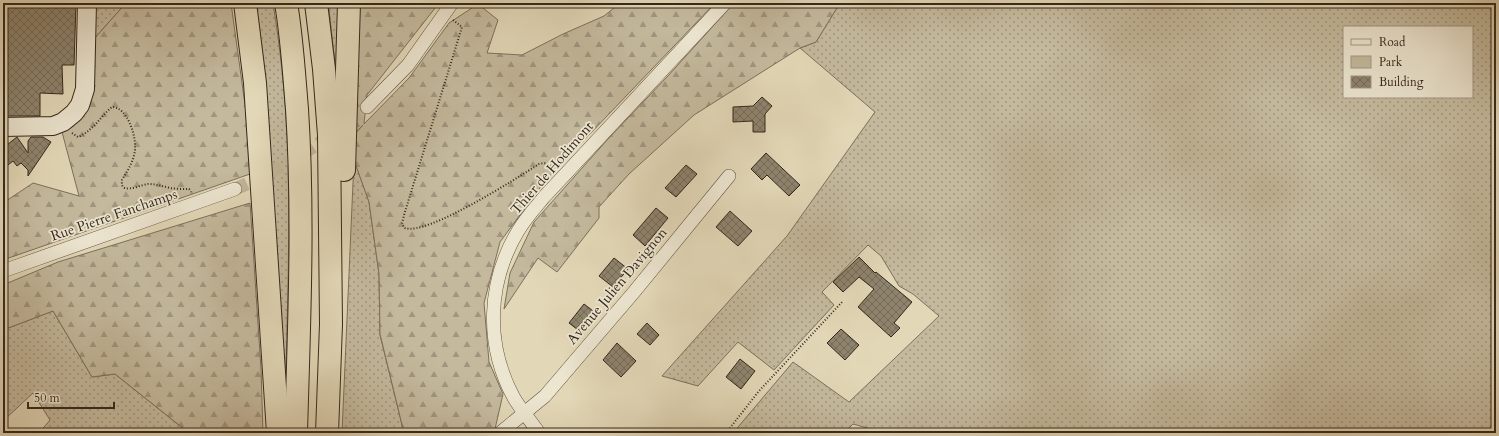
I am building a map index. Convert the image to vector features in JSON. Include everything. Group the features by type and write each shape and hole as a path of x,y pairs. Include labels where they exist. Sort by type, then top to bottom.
{"highway":[{"path":"244,3 255,83 278,433"},
{"path":"286,3 295,79 300,161 301,260 296,433"},
{"path":"316,3 324,69 329,135 331,324 327,433"},
{"path":"331,324 343,206 349,3"}],"street":[{"path":"3,126 53,126 63,122 74,113 80,105 85,89 87,3"},
{"path":"367,107 408,65 452,3"},
{"name":"Thier de Hodimont","path":"539,433 514,398 503,372 495,341 493,313 496,287 505,260 518,231 544,197 725,3"},
{"name":"Avenue Julien Davignon","path":"500,433 545,396 634,292 729,176"},
{"name":"Rue Pierre Fanchamps","path":"3,271 235,189"}],"path":[{"path":"444,14 462,27 402,224 405,228 415,229 442,219 486,197 544,162 562,178"},
{"path":"63,122 70,132 78,137 90,130 112,107 118,108 126,117 131,126 135,148 133,158 122,180 123,187 130,188 155,184 170,188 189,189 200,202"},
{"path":"726,433 759,391 843,301"}],"green space":[{"path":"95,3 126,3 94,39"},
{"path":"126,3 231,3 246,112 250,174 3,260 3,203 33,183 79,196 62,132 80,120 91,103 94,39"},
{"path":"252,3 273,3 285,103 289,204 285,406"},
{"path":"328,3 340,3 337,81 329,10"},
{"path":"359,3 439,3 367,95 364,124 409,78 449,23 478,4 498,20 487,53 522,55 563,34 604,16 620,3 715,3 545,181 500,242 484,303 489,362 503,394 495,429 483,433 408,433 403,429 380,334 379,274 369,202 354,160 355,134 363,125 354,134"},
{"path":"734,3 840,3 816,42 800,48 694,115 629,174 599,207 599,218 557,272 538,258 504,309 510,273 534,222 608,139"},
{"path":"840,3 1496,3 1496,433 885,433 853,424 844,433 733,433 793,362 849,402 939,316 913,294 899,286 881,256 868,245 822,292 834,305 774,370 738,342 698,386 662,376 787,236 875,112 800,48 816,42"},
{"path":"354,160 369,202 379,274 380,335 403,429 408,433 342,433"},
{"path":"250,203 261,369 263,433 189,433 115,374 92,377 53,311 3,330 3,285 58,262"},
{"path":"53,311 92,377 115,374 189,433 39,433 50,420 33,393 3,421 3,330"}],"building":[{"path":"3,3 76,3 74,65 62,65 63,94 40,93 40,116 3,116"},
{"path":"762,97 772,106 765,114 765,132 753,132 753,121 733,122 733,107 753,106"},
{"path":"17,137 28,153 28,141 31,137 43,137 51,142 28,176 28,170 21,163 17,166 13,161 3,169 3,148"},
{"path":"766,153 800,185 789,196 767,175 762,180 751,169"},
{"path":"686,165 697,174 676,197 665,188"},
{"path":"656,208 668,218 645,246 633,235"},
{"path":"730,211 752,231 738,246 716,227"},
{"path":"859,257 875,273 876,272 912,302 894,323 900,328 891,337 858,307 874,289 859,277 843,292 833,282"},
{"path":"614,258 628,269 613,287 599,276"},
{"path":"584,304 597,314 582,333 569,323"},
{"path":"647,323 659,335 650,345 637,334"},
{"path":"841,329 859,345 845,360 827,343"},
{"path":"617,343 636,361 621,377 603,360"},
{"path":"740,359 755,371 741,389 726,377"}],"tunnel":[{"path":"235,189 288,163 336,131 367,107"}]}
